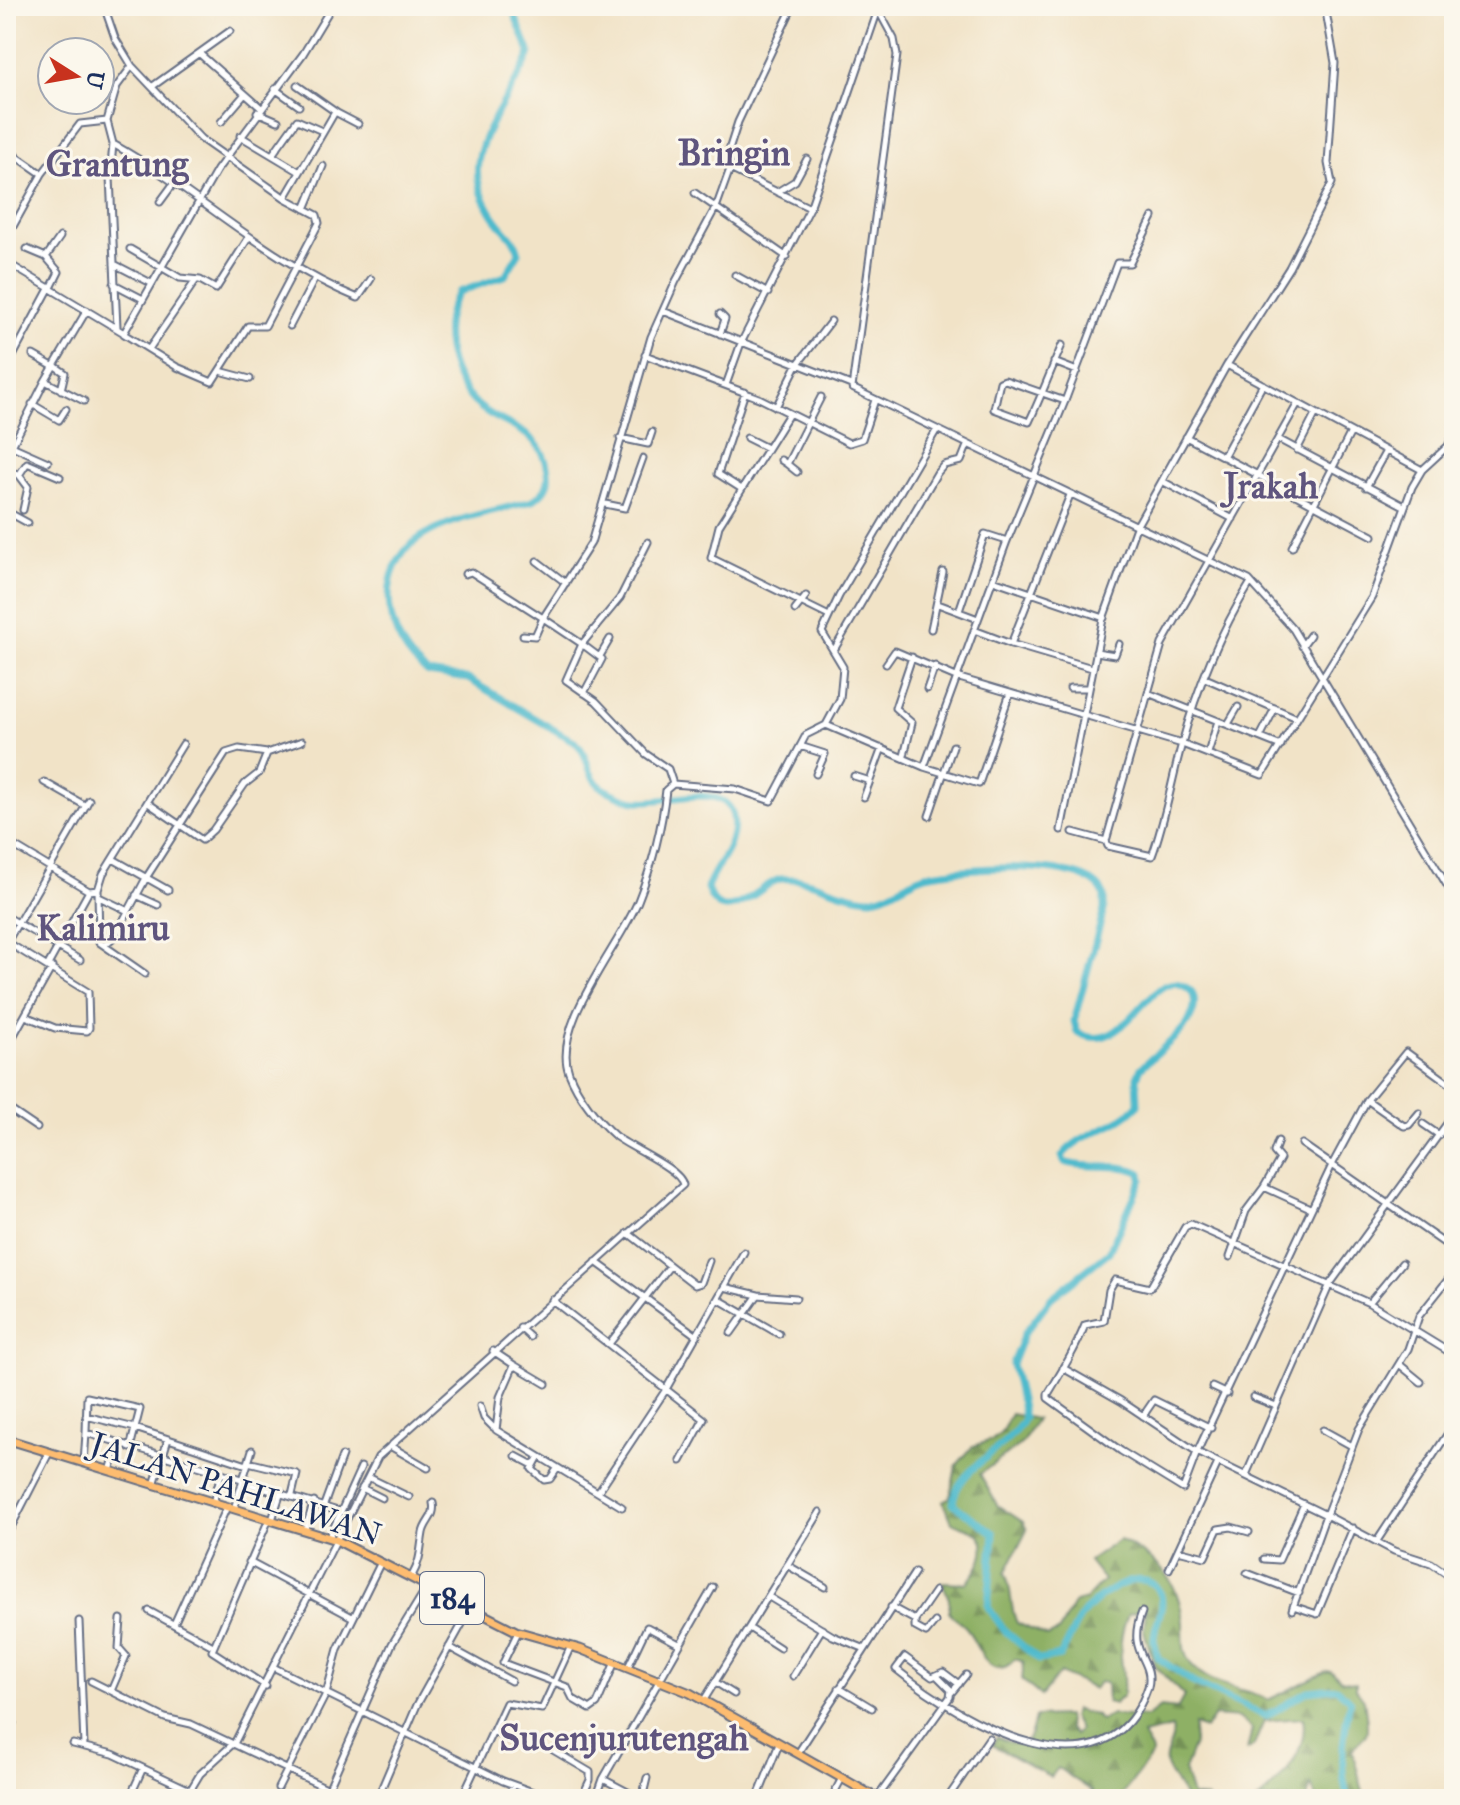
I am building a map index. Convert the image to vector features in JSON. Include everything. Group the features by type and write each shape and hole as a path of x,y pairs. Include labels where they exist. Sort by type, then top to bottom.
{"main road":[{"name":"JALAN PAHLAWAN","path":"6,1439 333,1539 412,1576 518,1632 615,1662 704,1700 842,1777 864,1795 878,1798"}],"street":[{"path":"6,262 207,382 214,380 248,326 265,326 320,221 201,139 132,66 115,38 104,6"},
{"path":"124,333 141,298 226,157 332,6"},
{"path":"523,635 535,636 543,618 591,543 645,355 663,311 717,205 730,169 730,145 738,122 793,6"},
{"path":"1061,830 1082,714 1104,618 1136,527 1227,365 1289,268 1332,183 1328,163 1335,63 1325,6"},
{"path":"726,385 741,343 810,208 877,8"},
{"path":"851,385 897,55 894,39 877,8"},
{"path":"153,86 201,55 230,31"},
{"path":"201,55 259,110 278,121"},
{"path":"117,328 110,177 113,144 107,121 117,86 132,66"},
{"path":"297,85 358,124"},
{"path":"275,89 299,106"},
{"path":"221,122 245,94"},
{"path":"285,198 322,131 337,113"},
{"path":"272,155 297,120 322,131"},
{"path":"6,239 42,174 82,122 107,121"},
{"path":"240,136 300,172"},
{"path":"113,144 162,172 249,237 315,278 356,298 362,296 371,279"},
{"path":"6,149 42,174"},
{"path":"775,192 795,181 807,159"},
{"path":"305,209 323,166"},
{"path":"730,169 810,208"},
{"path":"160,202 174,183"},
{"path":"695,193 717,205 787,257"},
{"path":"924,767 1007,541 1036,477 1117,263 1130,263 1153,217"},
{"path":"46,257 60,237"},
{"path":"130,249 186,281 197,279 218,289 249,237"},
{"path":"6,369 59,272 46,257 27,249"},
{"path":"114,264 151,283"},
{"path":"735,275 768,293"},
{"path":"290,326 315,278"},
{"path":"149,349 197,279"},
{"path":"114,284 141,298"},
{"path":"6,458 32,404 87,310"},
{"path":"663,311 851,385 936,431 1251,582 1285,618 1304,645 1454,897"},
{"path":"720,314 725,318 720,334"},
{"path":"776,407 797,365 831,321"},
{"path":"1062,345 1042,392 1028,422 994,409 1003,380 1042,392 1065,401"},
{"path":"33,355 65,373 61,390"},
{"path":"645,355 745,392 807,425 856,444 862,439 875,400"},
{"path":"1054,362 1077,371"},
{"path":"1227,365 1422,470"},
{"path":"220,371 250,379"},
{"path":"45,381 84,401"},
{"path":"1223,457 1263,384"},
{"path":"740,488 718,474 745,392"},
{"path":"787,464 821,397"},
{"path":"1251,582 1229,618 1205,678 1182,744 1152,856 1108,846 1106,841 1162,644 1259,478 1298,403"},
{"path":"32,404 59,420 66,409"},
{"path":"1297,450 1316,413"},
{"path":"789,414 740,488 716,532 711,558 829,616"},
{"path":"333,1539 373,1463 493,1351 681,1187 683,1181 618,1139 592,1111 567,1069 568,1041 573,1024 638,900 665,809 665,791 673,784 735,789 771,801 800,746 811,732 826,725 840,699 843,683 841,662 822,634 829,616 936,431"},
{"path":"620,438 648,444 652,432"},
{"path":"1292,547 1351,432"},
{"path":"886,664 893,651 956,677 1182,744 1262,775 1372,597 1404,506 1422,470 1448,446 1454,434"},
{"path":"1186,437 1373,536"},
{"path":"747,438 767,448"},
{"path":"1278,439 1404,506"},
{"path":"12,446 48,462"},
{"path":"834,650 937,473 944,465 961,461 967,446"},
{"path":"1366,487 1386,451"},
{"path":"604,504 625,508 643,458"},
{"path":"781,460 797,472"},
{"path":"19,475 27,463 60,477"},
{"path":"6,469 19,475 28,487 23,510"},
{"path":"1162,481 1233,519"},
{"path":"1011,644 1070,495"},
{"path":"6,511 28,523"},
{"path":"959,611 985,534 1007,541"},
{"path":"648,542 620,598 582,644 565,678 599,704 646,754 668,769 673,784"},
{"path":"537,561 566,583"},
{"path":"465,574 471,572 600,656"},
{"path":"931,629 943,572"},
{"path":"993,580 1104,618"},
{"path":"795,610 806,596"},
{"path":"937,604 978,619"},
{"path":"974,630 1092,668"},
{"path":"1304,645 1310,635"},
{"path":"584,693 610,639"},
{"path":"1096,652 1115,655 1119,644"},
{"path":"904,756 912,723 895,708 912,657"},
{"path":"927,689 935,666"},
{"path":"1205,678 1297,718"},
{"path":"1070,688 1088,688"},
{"path":"826,725 924,767 976,784 981,782 1010,693"},
{"path":"1148,693 1281,746"},
{"path":"1228,724 1238,707"},
{"path":"1260,737 1275,708"},
{"path":"1208,753 1218,721"},
{"path":"105,945 115,936 126,910 179,823 228,751 250,749 267,753 302,741"},
{"path":"145,974 98,940 99,894 113,859 183,744"},
{"path":"800,746 825,754 816,774"},
{"path":"929,816 953,746"},
{"path":"864,797 882,748"},
{"path":"148,803 195,837 207,838 241,789 259,773 267,753"},
{"path":"854,776 870,781"},
{"path":"25,1016 55,1028 81,1031 89,1028 88,992 50,966 6,942 87,803 44,782"},
{"path":"1073,832 1106,841"},
{"path":"6,841 126,910"},
{"path":"113,859 168,890"},
{"path":"6,1049 89,891"},
{"path":"136,895 158,905"},
{"path":"6,916 80,960"},
{"path":"1454,1087 1404,1052 1367,1100 1310,1208 1283,1265 1227,1394 1181,1489 1048,1398 1078,1345 1085,1325 1105,1320 1109,1290 1115,1280 1150,1288 1188,1225 1236,1244 1283,1265 1330,1284 1369,1303 1454,1355"},
{"path":"1367,1100 1404,1126 1409,1125 1419,1113"},
{"path":"6,1108 37,1128"},
{"path":"1246,1476 1330,1284 1454,1114"},
{"path":"1423,1124 1439,1135"},
{"path":"1230,1257 1246,1211 1280,1160 1274,1152 1278,1141"},
{"path":"1302,1144 1391,1203 1454,1250"},
{"path":"1264,1187 1310,1208"},
{"path":"628,1233 669,1267 698,1285 709,1261"},
{"path":"598,1492 665,1391 744,1252"},
{"path":"596,1262 697,1336"},
{"path":"1369,1303 1402,1263"},
{"path":"609,1344 669,1267"},
{"path":"1453,1274 1454,1284"},
{"path":"1353,1528 1317,1614 1292,1608 1352,1446 1399,1364 1423,1310 1453,1274"},
{"path":"724,1287 758,1295 796,1298"},
{"path":"731,1333 758,1295"},
{"path":"718,1299 779,1334"},
{"path":"552,1300 704,1421 681,1461"},
{"path":"520,1328 530,1337"},
{"path":"493,1351 546,1384"},
{"path":"1399,1364 1421,1382"},
{"path":"494,1427 500,1397 514,1365"},
{"path":"1063,1368 1197,1452 1394,1551 1431,1563 1454,1579"},
{"path":"1212,1387 1227,1394"},
{"path":"84,1463 87,1397 140,1409 130,1448"},
{"path":"1253,1397 1276,1406"},
{"path":"1143,1416 1154,1400 1211,1428"},
{"path":"480,1406 484,1418 494,1427 538,1458 622,1507"},
{"path":"86,1416 135,1428 248,1464 297,1474 292,1495"},
{"path":"1377,1541 1454,1424"},
{"path":"1323,1430 1352,1446"},
{"path":"86,1433 341,1512"},
{"path":"154,1485 168,1439"},
{"path":"110,1471 118,1444"},
{"path":"390,1446 428,1468"},
{"path":"174,1624 230,1508 252,1450"},
{"path":"6,1537 49,1453"},
{"path":"324,1505 342,1456"},
{"path":"516,1456 533,1465"},
{"path":"538,1458 533,1471 546,1481 557,1469"},
{"path":"1169,1569 1218,1463"},
{"path":"185,1799 206,1767 233,1745 266,1686 311,1594 361,1467"},
{"path":"213,1503 221,1474"},
{"path":"368,1477 409,1497"},
{"path":"362,1488 382,1498"},
{"path":"266,1686 215,1655 213,1646 281,1492"},
{"path":"305,1529 314,1502"},
{"path":"412,1576 422,1553 423,1532 434,1510 433,1503"},
{"path":"1264,1559 1279,1560 1304,1504"},
{"path":"704,1700 820,1512"},
{"path":"1178,1550 1205,1557 1218,1529 1231,1527 1249,1532"},
{"path":"278,1788 326,1694 335,1658 352,1617 382,1561"},
{"path":"249,1562 352,1617"},
{"path":"787,1565 825,1587"},
{"path":"798,1753 863,1648 915,1572"},
{"path":"1247,1573 1299,1593"},
{"path":"324,1799 360,1710 392,1644 428,1585"},
{"path":"596,1799 603,1779 713,1587"},
{"path":"935,1591 915,1620 915,1627 926,1633 935,1622"},
{"path":"769,1597 822,1629 863,1648"},
{"path":"891,1607 915,1620"},
{"path":"377,1799 406,1731 471,1608"},
{"path":"149,1611 213,1646"},
{"path":"1121,1738 1136,1717 1149,1685 1148,1672 1134,1640 1142,1612"},
{"path":"111,1691 126,1656 119,1648 121,1619"},
{"path":"79,1621 84,1746"},
{"path":"628,1667 647,1627 679,1644"},
{"path":"749,1628 780,1648"},
{"path":"793,1676 822,1629"},
{"path":"518,1632 503,1663 567,1687 573,1699 592,1709 615,1662"},
{"path":"461,1799 507,1702 539,1711 556,1684 571,1646"},
{"path":"449,1647 511,1681"},
{"path":"959,1684 943,1672 932,1677 903,1656 896,1669 999,1743"},
{"path":"275,1668 534,1796 552,1799"},
{"path":"878,1798 966,1675"},
{"path":"937,1676 951,1693"},
{"path":"91,1681 165,1718 187,1723 350,1799"},
{"path":"715,1682 734,1694"},
{"path":"838,1688 872,1708"},
{"path":"6,1740 13,1723"},
{"path":"493,1731 515,1743"},
{"path":"947,1799 989,1738"},
{"path":"73,1744 143,1768 190,1790"},
{"path":"757,1799 779,1744"},
{"path":"553,1750 590,1772 590,1780 581,1799"},
{"path":"129,1799 143,1768"},
{"path":"831,1799 842,1777"},
{"path":"603,1779 641,1799 647,1778"},
{"path":"506,1799 513,1785"}],"green space":[{"path":"1011,1414 1036,1419 1022,1443 980,1474 997,1505 1023,1522 1027,1530 1005,1573 1017,1623 1048,1637 1059,1631 1075,1602 1086,1599 1104,1580 1089,1561 1119,1540 1144,1554 1171,1581 1181,1607 1186,1654 1191,1664 1208,1678 1268,1700 1325,1672 1331,1671 1341,1680 1356,1683 1356,1689 1364,1700 1367,1727 1366,1734 1352,1750 1365,1799 1317,1799 1311,1785 1307,1799 1259,1799 1277,1783 1298,1753 1304,1730 1303,1718 1264,1721 1254,1745 1247,1750 1252,1729 1239,1718 1214,1716 1205,1729 1194,1725 1194,1744 1184,1770 1192,1796 1209,1799 1185,1799 1168,1769 1166,1756 1172,1728 1143,1735 1153,1754 1119,1799 1090,1799 1092,1791 1058,1768 1051,1777 992,1745 997,1737 1014,1744 1025,1743 1035,1717 1067,1716 1069,1729 1075,1735 1079,1730 1072,1717 1075,1710 1095,1715 1101,1721 1111,1715 1147,1717 1160,1707 1177,1709 1184,1696 1155,1666 1144,1631 1146,1609 1128,1614 1121,1639 1123,1696 1114,1704 1107,1702 1106,1683 1099,1682 1094,1689 1060,1673 1041,1696 1022,1680 1024,1662 1015,1659 1006,1666 992,1666 981,1654 966,1627 949,1612 949,1599 942,1582 966,1583 982,1559 983,1544 976,1532 952,1522 943,1501 950,1497 956,1466 973,1446 992,1440 1001,1433"}],"waterway":[{"path":"511,6 530,53 487,134 477,168 487,205 519,253 505,276 459,292 448,318 448,348 457,377 473,401 529,436 538,445 544,456 548,481 543,492 532,501 446,524 421,537 405,551 395,568 390,586 390,606 402,644 413,660 428,673 468,679 575,742 597,783 610,792 637,801 699,796 726,803 733,815 733,833 707,888 714,901 722,907 743,902 781,879 804,881 870,898 884,895 919,877 942,872 994,868 1052,870 1095,883 1104,896 1104,910 1074,1021 1077,1032 1096,1038 1112,1033 1165,986 1178,984 1192,992 1195,1003 1187,1024 1141,1068 1137,1077 1138,1105 1120,1120 1079,1141 1062,1156 1064,1162 1083,1166 1133,1170 1141,1173 1142,1179 1109,1252 1051,1298 1024,1334 1012,1364 1024,1418 1006,1440 972,1469 956,1491 953,1504 994,1533 988,1607 1004,1630 1039,1660 1060,1656 1078,1622 1095,1601 1118,1586 1141,1580 1151,1583 1161,1597 1154,1634 1158,1658 1194,1683 1266,1716 1308,1691 1337,1688 1350,1700 1343,1762 1348,1799"}],"district":[{"name":"Bringin","path":"734,153"},
{"name":"Grantung","path":"117,164"},
{"name":"Jrakah","path":"1271,486"},
{"name":"Kalimiru","path":"103,928"},
{"name":"Sucenjurutengah","path":"624,1738"}]}
